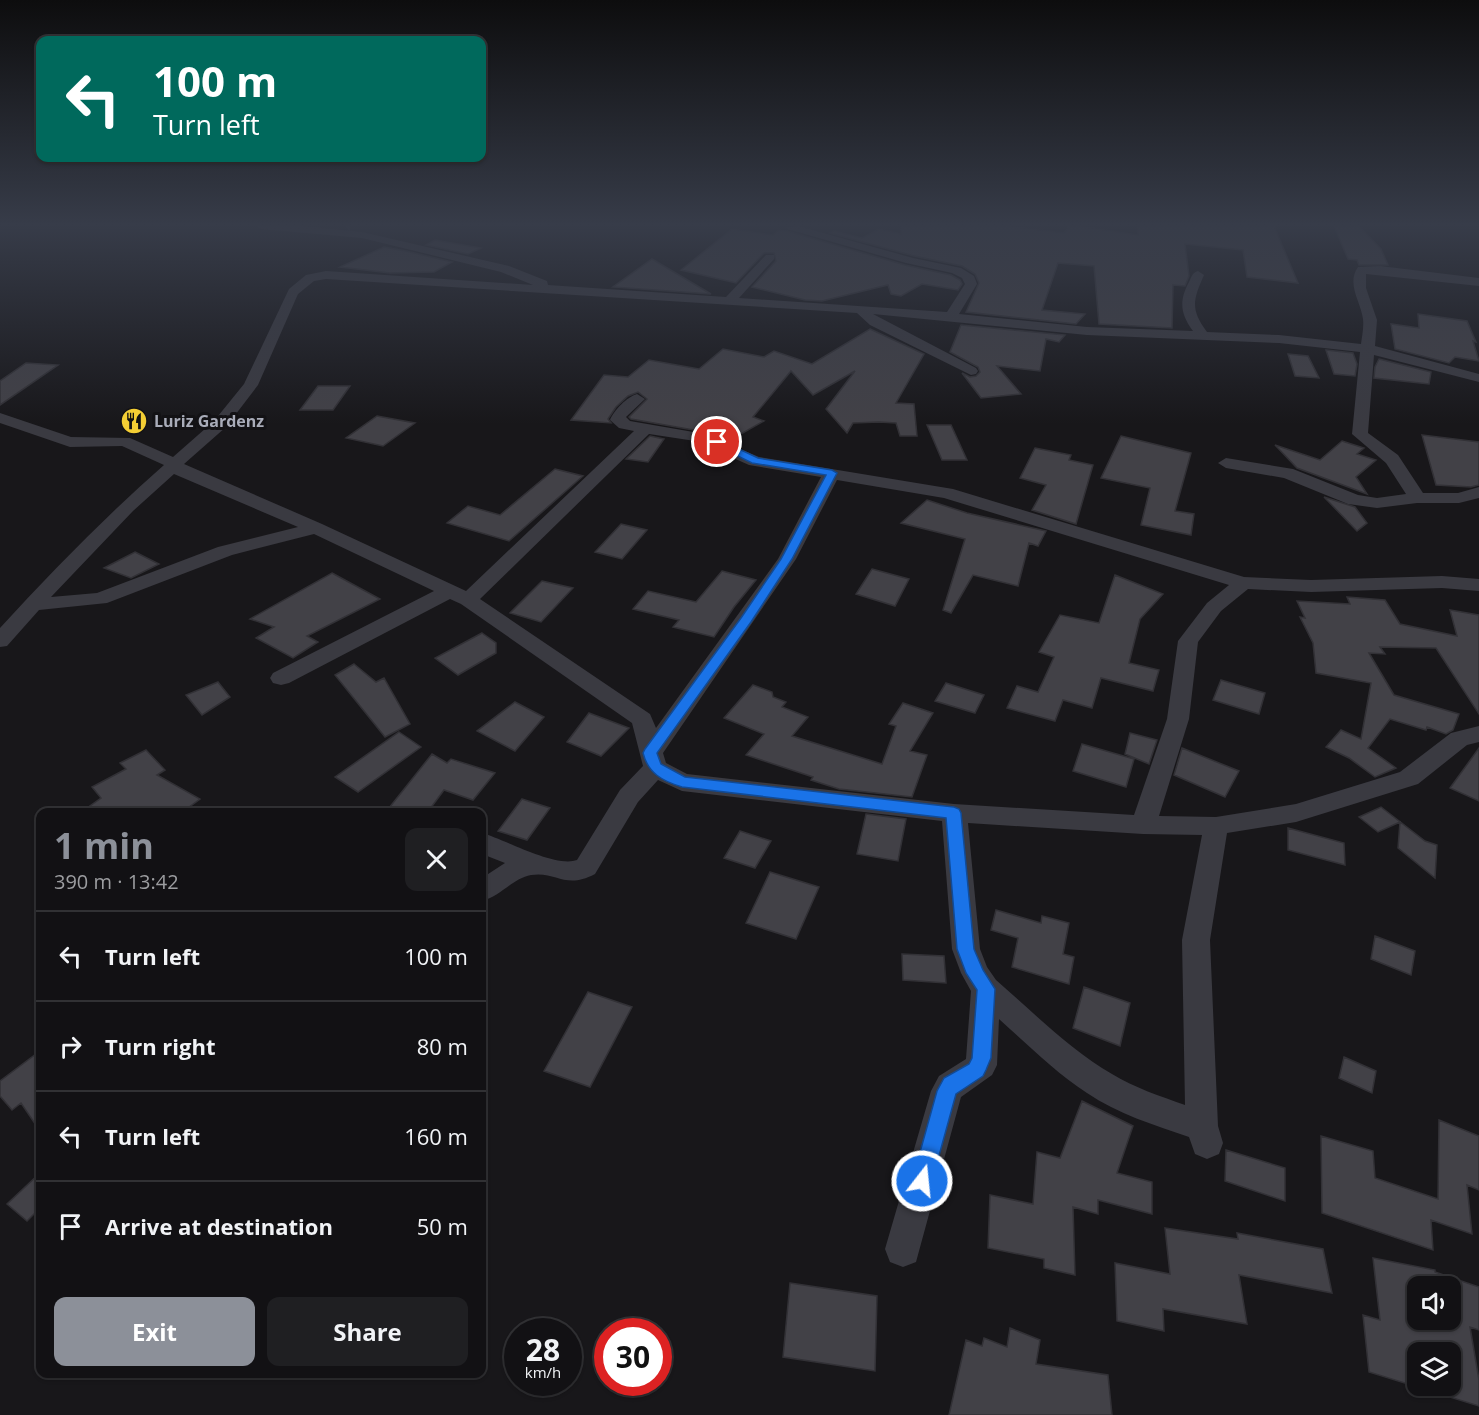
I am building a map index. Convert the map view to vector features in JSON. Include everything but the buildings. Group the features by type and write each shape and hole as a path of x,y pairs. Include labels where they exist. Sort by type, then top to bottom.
{"street":[{"path":"0,641 37,598 86,548 220,424 251,385 293,292"},
{"path":"575,292 951,316 1087,332 1279,339 1368,349 1479,378"},
{"path":"728,302 737,292"},
{"path":"972,292 972,299"},
{"path":"1190,292 1187,299 1188,316 1202,335"},
{"path":"1361,292 1370,320 1360,434 1392,459 1406,477 1417,498"},
{"path":"951,316 972,299"},
{"path":"972,299 1012,324"},
{"path":"861,310 875,322 971,371"},
{"path":"637,399 618,420 625,425 699,437 755,460 946,493 1243,583 1311,586 1442,582 1479,585"},
{"path":"0,418 70,442 124,441 175,464 180,470 316,528 458,596 642,719 653,760 682,782 954,813 1143,825 1216,826 1296,813 1409,777 1459,739 1479,734"},
{"path":"280,678 458,596 646,428"},
{"path":"1226,463 1299,476 1354,500 1377,503 1417,498 1460,498 1479,492"},
{"path":"486,845 532,864 576,873 586,867 629,796 787,559 832,473"},
{"path":"34,604 100,599 225,551 316,528"},
{"path":"1143,825 1178,719 1188,641 1214,607 1243,583"},
{"path":"954,813 966,949 975,973 986,989 1064,1058 1100,1084 1204,1134 1196,940 1216,826"},
{"path":"486,889 515,871 532,864"},
{"path":"903,1249 947,1091 951,1085 977,1070 981,1065 986,989"}],"place":[{"name":"Luriz Gardenz","path":"134,421"}],"route":[{"path":"717,442 755,460 832,473 787,559 650,753 655,768 682,782 954,813 966,949 975,973 986,989 981,1065 977,1070 951,1085 947,1091 922,1181"}]}
